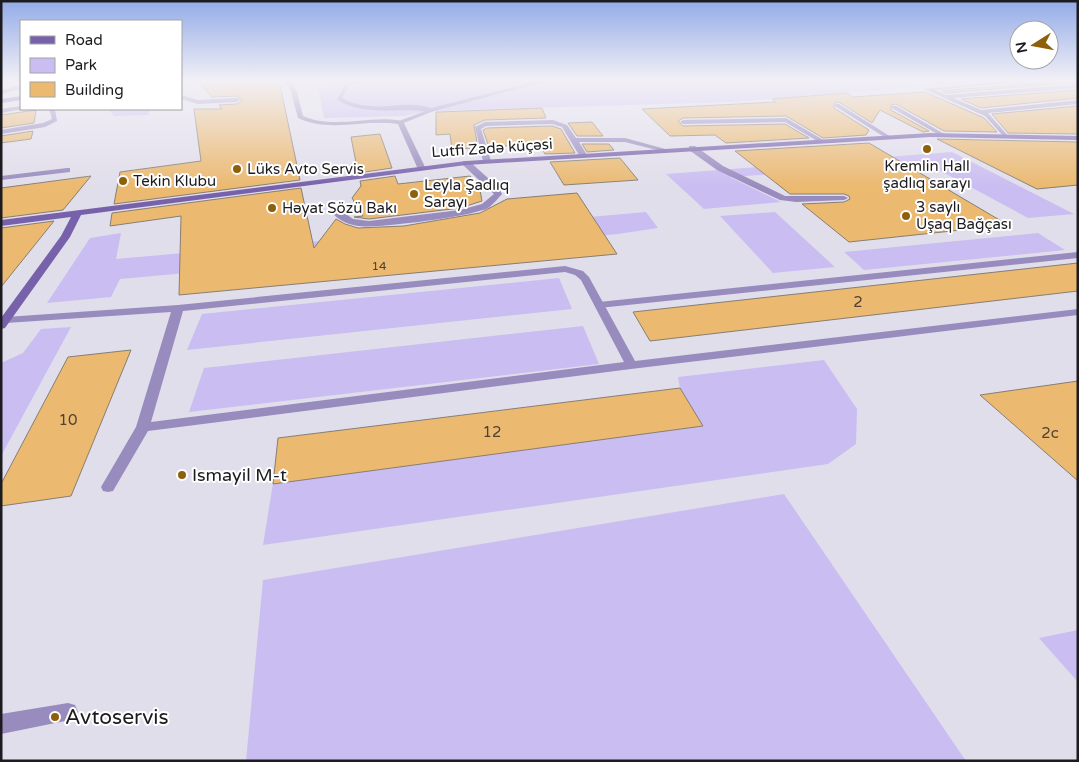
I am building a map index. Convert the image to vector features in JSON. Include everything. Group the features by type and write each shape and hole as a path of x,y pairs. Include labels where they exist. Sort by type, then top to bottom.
{"main road":[{"name":"Lutfi Zadə küçəsi","path":"1,223 421,167 487,161 888,137 943,135 1078,138"},
{"path":"4,323 65,237 77,213"}],"street":[{"path":"1,132 44,125 55,120 54,116"},
{"path":"300,116 305,120 324,123 390,120 401,122 418,116"},
{"path":"854,116 888,137"},
{"path":"909,116 943,135"},
{"path":"987,116 1005,136"},
{"path":"683,122 786,120 821,141"},
{"path":"401,122 421,167"},
{"path":"487,161 477,128 480,125 553,122 565,126 583,155"},
{"path":"574,140 626,140 665,150"},
{"path":"692,148 720,168 783,198 796,200 844,198"},
{"path":"333,209 341,218 356,223 369,224 461,213 485,206 498,194 495,189 466,163"},
{"path":"1,178 67,170"},
{"path":"599,305 1078,255"},
{"path":"4,323 178,308 565,269 579,273 585,279 632,365"},
{"path":"108,487 143,427 178,308"},
{"path":"143,427 632,365 1078,312"},
{"path":"1,724 68,712"}],"green space":[{"path":"324,116 406,116 404,116 324,118"},
{"path":"952,152 1074,214 1028,218 928,164 730,177 781,202 704,209 666,174"},
{"path":"646,212 658,228 618,234 120,279 111,297 47,303 90,238 121,233 116,259"},
{"path":"775,212 835,267 773,273 720,216"},
{"path":"1038,233 1065,250 864,270 844,252"},
{"path":"559,278 572,309 187,350 202,314"},
{"path":"583,326 599,364 189,412 204,368"},
{"path":"71,327 1,456 1,363 23,353 41,329"},
{"path":"824,360 857,409 856,444 828,464 263,545 273,483 702,426 680,388 678,377"},
{"path":"784,494 966,761 246,761 263,580"},
{"path":"1078,630 1078,682 1039,638"}],"building":[{"path":"1,116 35,116 34,123 1,128"},
{"path":"195,116 286,116 300,180 114,204 120,172 201,161"},
{"path":"436,116 545,116 546,118 485,120 474,125 478,148 452,149 450,134 436,135"},
{"path":"649,116 846,116 869,130 866,135 823,138 786,116 683,118 678,121 683,126 785,124 809,138 726,143 715,135 670,136"},
{"path":"860,116 877,116 872,123"},
{"path":"891,116 901,116 929,131 923,132"},
{"path":"917,116 978,116 984,118 997,132 944,131"},
{"path":"993,116 1078,116 1078,134 1008,133"},
{"path":"592,122 603,136 577,136 568,123"},
{"path":"552,126 561,129 575,153 545,154 539,144 489,147 483,130 487,128"},
{"path":"33,131 31,139 1,143 1,136"},
{"path":"380,134 392,168 358,173 351,137"},
{"path":"937,139 1078,142 1078,185 1037,189"},
{"path":"869,143 1008,225 849,242 802,204 844,202 850,199 849,196 844,194 790,194 735,151"},
{"path":"582,144 609,144 614,150 587,152"},
{"path":"620,158 638,180 564,185 550,162"},
{"path":"91,176 63,210 1,218 1,188"},
{"path":"395,176 398,184 470,176 479,185 482,201 460,208 369,219 354,217 363,216 352,198 361,186 360,181"},
{"path":"301,188 314,248 336,219 358,228 404,226 480,213 507,199 577,193 617,254 179,295 181,216 110,226 112,213"},
{"path":"54,221 1,287 1,228"},
{"path":"1078,263 1078,291 650,341 633,312"},
{"path":"131,350 71,496 1,506 1,484 68,357"},
{"path":"1078,381 1078,481 980,395"},
{"path":"680,388 703,426 273,484 278,438"}],"place":[{"name":"Kremlin Hall şadlıq sarayı","path":"927,149"},
{"name":"Lüks Avto Servis","path":"237,169"},
{"name":"Tekin Klubu","path":"123,181"},
{"name":"Leyla Şadlıq Sarayı","path":"414,194"},
{"name":"Həyat Sözü Bakı","path":"272,208"},
{"name":"3 saylı Uşaq Bağçası","path":"906,216"},
{"name":"Ismayil M-t","path":"182,475"},
{"name":"Avtoservis","path":"55,717"}]}
